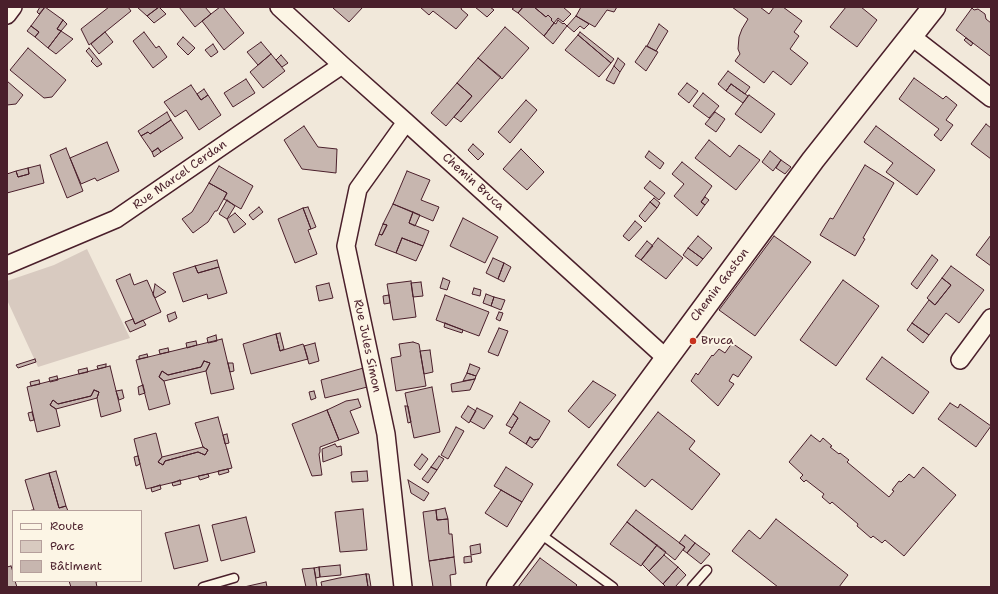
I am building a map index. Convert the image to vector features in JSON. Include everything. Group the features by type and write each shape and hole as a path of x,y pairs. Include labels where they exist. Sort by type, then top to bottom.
{"street":[{"path":"7,15 14,7"},
{"name":"Chemin Bruca","path":"279,7 666,358"},
{"name":"Chemin Gaston","path":"498,587 813,160 934,7"},
{"path":"911,36 991,98"},
{"name":"Rue Marcel Cerdan","path":"7,265 116,219 342,65"},
{"name":"Rue Jules Simon","path":"403,587 386,434 346,246 358,189 406,122"},
{"path":"960,360 991,318"}],"lane":[{"path":"538,532 613,587"},
{"path":"692,587 707,570"},
{"path":"203,587 234,578"}],"green space":[{"path":"87,249 130,338 38,367 7,300 7,281 54,265"}],"building":[{"path":"40,7 45,7 39,14 37,12"},
{"path":"45,7 63,20 57,29 61,31 48,48 35,37 39,32 31,26"},
{"path":"109,7 128,7 131,11 89,45 81,29"},
{"path":"137,7 159,7 147,16"},
{"path":"159,7 166,14 154,23 147,16"},
{"path":"179,7 205,7 211,14 195,27"},
{"path":"220,7 223,7 244,33 224,50 202,21"},
{"path":"333,7 363,7 349,22"},
{"path":"420,7 462,7 461,9 468,15 456,29 433,11 429,15"},
{"path":"475,7 490,7 494,10 487,17"},
{"path":"515,7 523,7 518,13 512,9"},
{"path":"523,7 534,7 546,17 548,15 552,19 551,20 554,23 544,36 518,13"},
{"path":"534,7 563,7 571,14 563,22 558,18 554,23 548,15 546,17"},
{"path":"581,7 617,7 614,12 607,10 595,27 576,16"},
{"path":"732,7 760,7 769,14 774,7 783,7 802,21 794,32 799,36 790,49 808,63 791,85 773,71 764,83 735,61 740,54 738,49 739,37 748,19"},
{"path":"846,7 861,7 877,20 857,47 830,27"},
{"path":"972,8 974,10 978,9 985,14 986,19 991,23 990,56 956,30"},
{"path":"576,16 589,24 584,29 580,26 574,32 567,26"},
{"path":"63,20 67,24 61,31 57,29"},
{"path":"558,20 567,26 553,44 544,36"},
{"path":"659,24 668,31 656,51 647,46"},
{"path":"31,26 39,32 35,37 27,31"},
{"path":"505,27 529,48 502,79 478,58"},
{"path":"61,31 73,39 56,54 48,48"},
{"path":"105,32 113,42 99,54 91,44"},
{"path":"144,32 156,48 159,46 167,57 153,68 133,41"},
{"path":"580,32 614,59 611,63 578,35"},
{"path":"578,35 611,63 599,77 565,50"},
{"path":"183,37 195,48 188,55 177,44"},
{"path":"966,38 973,43 971,46 964,40"},
{"path":"261,42 271,54 258,65 247,52"},
{"path":"213,44 218,52 211,57 205,50"},
{"path":"646,46 658,52 646,71 635,62"},
{"path":"28,48 66,80 52,97 44,98 10,70"},
{"path":"89,48 102,64 97,67 91,61 93,59 86,51"},
{"path":"271,54 285,71 263,88 250,72"},
{"path":"281,55 288,63 282,67 276,60"},
{"path":"478,58 501,77 461,122 454,117 472,96 457,83"},
{"path":"618,58 625,64 620,72 614,66"},
{"path":"614,66 620,72 614,84 606,80"},
{"path":"728,71 750,87 745,94 731,84 726,91 718,84"},
{"path":"914,78 943,99 946,96 957,105 946,120 953,125 941,141 934,135 939,129 899,99"},
{"path":"246,79 255,93 233,107 224,93"},
{"path":"7,81 23,95 16,104 7,105"},
{"path":"457,83 472,96 446,126 431,113"},
{"path":"687,83 698,91 689,103 678,94"},
{"path":"731,84 748,96 743,103 726,91"},
{"path":"191,85 201,100 208,95 221,115 199,130 186,110 175,117 164,102"},
{"path":"204,89 208,95 201,100 197,94"},
{"path":"703,93 719,106 709,118 693,106"},
{"path":"749,95 775,114 761,133 735,114"},
{"path":"526,100 537,110 510,143 498,132"},
{"path":"167,112 171,120 150,134 148,132 141,136 138,131"},
{"path":"715,112 725,119 716,132 705,124"},
{"path":"171,120 183,138 161,152 158,148 152,152 141,136 148,132 150,134"},
{"path":"986,124 991,128 991,159 971,144"},
{"path":"304,126 318,147 337,149 336,173 302,169 284,140"},
{"path":"876,126 935,170 917,195 886,172 893,163 864,142"},
{"path":"709,140 730,157 739,145 760,160 736,190 695,158"},
{"path":"107,142 119,171 97,181 95,178 81,184 70,158"},
{"path":"473,144 484,154 478,160 468,150"},
{"path":"66,148 83,191 67,198 50,155"},
{"path":"158,148 161,152 154,157 152,152"},
{"path":"521,149 544,172 527,190 503,169"},
{"path":"649,151 664,163 660,169 645,157"},
{"path":"770,151 781,160 773,171 762,162"},
{"path":"781,160 791,167 785,174 776,168"},
{"path":"682,162 712,186 701,202 705,205 697,216 674,196 684,184 672,174"},
{"path":"40,165 44,183 7,193 7,174 16,171 18,177 29,174 28,168"},
{"path":"865,165 894,183 863,238 865,239 855,256 820,235 830,218 833,219"},
{"path":"219,166 253,186 241,209 224,199 227,193 209,183"},
{"path":"28,168 29,174 18,177 16,171"},
{"path":"407,171 430,180 421,200 439,207 433,221 393,204"},
{"path":"650,181 665,193 659,200 644,188"},
{"path":"209,183 227,193 217,211 215,211 208,222 193,233 182,219 192,212"},
{"path":"705,197 709,200 705,205 701,202"},
{"path":"654,198 660,203 657,208 650,202"},
{"path":"227,200 235,206 227,219 219,214"},
{"path":"650,202 657,208 645,222 639,216"},
{"path":"393,204 413,212 409,223 429,231 423,246 402,238 396,253 375,245 379,234 382,235 387,225 383,224"},
{"path":"259,207 263,212 253,220 249,215"},
{"path":"308,207 316,227 311,229 303,208"},
{"path":"303,208 311,229 308,230 317,254 295,263 278,219"},
{"path":"413,212 420,215 415,226 409,223"},
{"path":"235,213 246,224 234,233 227,219"},
{"path":"463,218 498,237 485,263 450,246"},
{"path":"635,221 642,227 629,241 623,236"},
{"path":"383,224 387,225 382,235 379,234"},
{"path":"991,235 991,266 976,255"},
{"path":"698,236 712,248 703,259 688,248"},
{"path":"774,236 811,262 755,336 719,310"},
{"path":"402,238 423,246 416,261 396,253"},
{"path":"658,238 683,258 666,279 641,260"},
{"path":"647,241 653,246 641,260 635,256"},
{"path":"688,248 703,259 697,266 683,255"},
{"path":"932,255 938,260 917,289 911,284"},
{"path":"493,258 504,263 498,279 486,273"},
{"path":"217,260 219,267 198,273 195,266"},
{"path":"504,263 511,267 504,282 498,279"},
{"path":"195,266 198,273 219,267 227,293 208,299 207,294 183,302 173,273"},
{"path":"951,266 984,290 959,323 946,313 929,335 912,323 929,300 935,305 951,285 942,278"},
{"path":"130,274 134,285 147,280 161,312 135,324 116,280"},
{"path":"443,278 450,281 447,290 440,288"},
{"path":"942,278 951,285 935,305 927,298"},
{"path":"843,280 879,306 836,366 800,340"},
{"path":"411,281 416,317 393,320 387,284"},
{"path":"421,282 423,296 413,297 411,283"},
{"path":"329,283 333,298 319,301 316,286"},
{"path":"155,284 166,292 155,298 153,295"},
{"path":"474,288 481,290 480,296 472,294"},
{"path":"486,294 494,297 491,306 483,303"},
{"path":"389,295 390,303 384,304 383,296"},
{"path":"445,295 489,312 479,336 436,320"},
{"path":"494,297 505,300 501,310 491,306"},
{"path":"175,312 177,318 169,322 167,315"},
{"path":"499,312 503,313 500,321 496,319"},
{"path":"133,319 135,324 143,320 146,325 130,332 125,322"},
{"path":"445,323 463,330 462,333 444,327"},
{"path":"912,323 929,335 923,343 907,330"},
{"path":"499,328 508,331 498,356 488,352"},
{"path":"280,333 284,349 280,351 276,334"},
{"path":"276,334 280,351 303,344 308,359 251,374 243,344"},
{"path":"216,335 217,341 208,343 207,338"},
{"path":"222,339 234,389 211,394 206,371 210,363 204,361 201,367 168,375 162,371 159,377 164,381 170,404 149,410 136,360"},
{"path":"196,341 197,345 187,348 186,343"},
{"path":"413,342 419,344 426,386 396,391 391,358 401,356 399,344"},
{"path":"315,343 319,361 309,364 304,346"},
{"path":"732,343 752,357 738,377 733,374 729,381 734,384 718,406 691,381 696,373 698,375 712,355 713,356 719,349 725,353"},
{"path":"168,348 169,352 160,354 159,350"},
{"path":"430,350 433,372 424,374 420,351"},
{"path":"147,354 148,357 139,359 139,356"},
{"path":"882,357 929,392 913,414 866,379"},
{"path":"35,359 36,362 18,368 16,365"},
{"path":"204,361 210,363 206,371 164,381 159,377 162,371 168,375 201,367"},
{"path":"228,363 233,363 234,371 230,372"},
{"path":"106,364 106,367 98,369 97,366"},
{"path":"470,364 480,368 476,376 467,373"},
{"path":"110,366 121,411 101,417 97,398 99,392 94,390 91,396 58,404 53,400 50,405 56,409 60,426 37,432 27,387"},
{"path":"367,367 371,386 325,398 321,380"},
{"path":"87,368 88,372 79,374 78,370"},
{"path":"467,373 476,376 475,379 463,381"},
{"path":"57,376 58,380 50,382 49,378"},
{"path":"475,379 470,390 452,392 451,384"},
{"path":"39,380 40,384 31,386 30,382"},
{"path":"593,381 616,395 589,428 568,411"},
{"path":"143,385 145,393 139,395 138,387"},
{"path":"432,387 440,432 414,438 405,393"},
{"path":"94,390 99,392 97,398 56,409 50,405 53,400 58,404 91,396"},
{"path":"122,390 124,398 119,400 116,391"},
{"path":"314,391 316,398 311,400 309,392"},
{"path":"358,399 361,407 350,411 359,433 339,440 327,410 346,401"},
{"path":"520,402 550,421 539,439 534,440 530,437 526,444 509,433 518,418 513,414"},
{"path":"950,403 958,408 960,404 991,426 976,447 938,419"},
{"path":"405,406 408,406 411,422 408,423"},
{"path":"468,406 476,411 469,423 461,417"},
{"path":"477,408 493,416 484,429 470,421"},
{"path":"327,410 339,440 320,447 319,454 322,475 312,476 292,424"},
{"path":"32,412 34,420 30,421 28,413"},
{"path":"658,412 695,441 689,449 720,474 692,510 652,479 645,487 617,465"},
{"path":"513,414 518,418 512,428 506,425"},
{"path":"218,417 232,468 146,489 134,439 156,433 162,457 158,462 163,465 165,461 198,452 205,455 208,450 203,447 195,423"},
{"path":"456,427 464,431 448,459 441,455"},
{"path":"227,434 229,443 225,444 223,435"},
{"path":"811,435 820,442 823,438 832,446 830,447 849,460 847,462 889,497 899,481 901,482 909,474 914,478 923,467 956,495 904,556 885,540 882,543 873,536 871,538 857,526 858,524 832,502 830,504 822,497 824,494 806,480 804,482 800,478 803,475 789,462"},
{"path":"530,437 534,440 539,439 532,448 526,444"},
{"path":"335,444 337,447 341,446 342,455 323,462 322,449"},
{"path":"203,447 208,450 205,455 198,452 165,461 163,465 158,462 162,457"},
{"path":"422,454 428,459 420,470 414,465"},
{"path":"138,456 140,464 136,466 134,457"},
{"path":"439,456 444,459 437,470 431,467"},
{"path":"431,467 437,470 428,483 422,479"},
{"path":"506,467 533,484 522,502 494,486"},
{"path":"228,469 229,472 219,475 218,471"},
{"path":"56,471 66,506 59,508 49,473"},
{"path":"367,471 368,481 352,482 351,472"},
{"path":"49,473 59,508 66,506 68,510 34,510 25,480"},
{"path":"208,474 209,477 200,480 198,476"},
{"path":"180,480 181,484 173,486 172,483"},
{"path":"408,480 429,493 424,501 411,493"},
{"path":"160,485 161,489 152,492 151,488"},
{"path":"501,490 522,502 507,527 485,513"},
{"path":"445,508 448,519 437,520 436,510"},
{"path":"363,509 367,550 340,552 335,512"},
{"path":"436,510 437,520 448,519 449,534 452,534 454,557 429,561 423,512"},
{"path":"636,510 685,547 675,560 627,522"},
{"path":"246,517 255,552 221,561 212,525"},
{"path":"776,519 848,575 839,587 778,587 732,551 749,530 760,539"},
{"path":"627,522 657,545 641,566 610,544"},
{"path":"199,525 208,561 174,569 165,533"},
{"path":"685,535 695,543 687,553 683,550 685,547 679,543"},
{"path":"695,543 710,554 701,564 687,553"},
{"path":"480,544 481,553 471,555 470,546"},
{"path":"657,545 666,552 649,571 642,564"},
{"path":"664,555 678,567 663,584 649,571"},
{"path":"471,556 472,562 464,563 464,557"},
{"path":"454,557 456,574 450,575 451,587 433,587 429,561"},
{"path":"540,558 577,585 575,587 518,587"},
{"path":"340,565 341,575 320,577 319,567"},
{"path":"11,566 12,582 15,582 17,587 7,587 7,567"},
{"path":"319,567 320,577 316,578 314,568"},
{"path":"678,567 686,575 675,587 666,587 663,584"},
{"path":"314,568 317,587 306,587 302,569"},
{"path":"366,574 368,587 322,587 321,582"},
{"path":"366,574 369,574 371,587 368,587"},
{"path":"69,582 96,582 97,587 71,587"},
{"path":"266,582 267,587 244,587"}],"place":[{"name":"Bruca","path":"693,341"}]}
